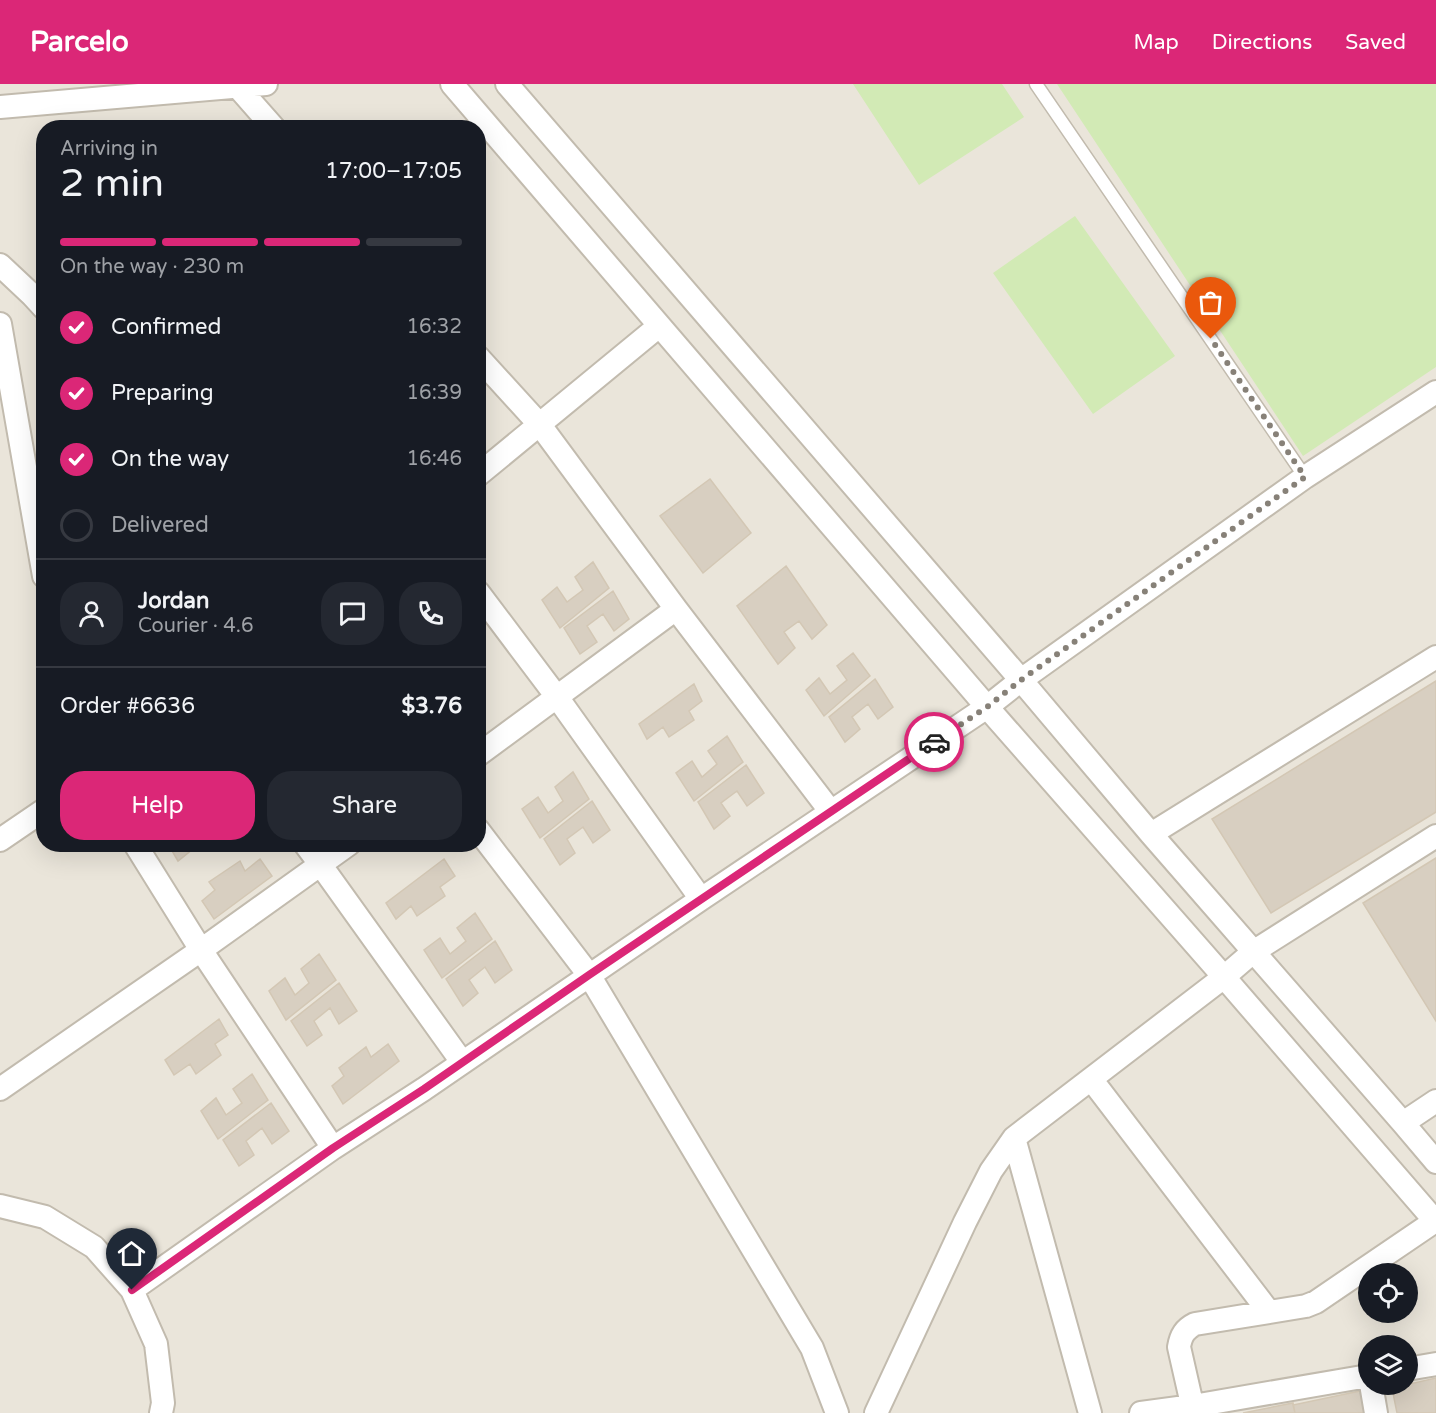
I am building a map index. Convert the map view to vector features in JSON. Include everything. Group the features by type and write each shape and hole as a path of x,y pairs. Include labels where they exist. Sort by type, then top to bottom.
{"street":[{"path":"0,107 266,84"},
{"path":"452,84 483,120"},
{"path":"507,84 1436,1162"},
{"path":"237,87 267,120"},
{"path":"486,124 987,707 1435,1221 1316,1302 1306,1306 1195,1324 1183,1332 1179,1347 1194,1409"},
{"path":"0,265 36,299"},
{"path":"0,324 36,530"},
{"path":"486,469 659,326"},
{"path":"486,366 540,426 831,812"},
{"path":"132,1290 333,1148 424,1089 987,707 1021,680 1305,477 1436,392"},
{"path":"486,603 557,697 701,899"},
{"path":"486,749 676,609"},
{"path":"1151,834 1436,657"},
{"path":"0,840 36,815"},
{"path":"876,1413 985,1181 1014,1138 1224,977 1253,952 1436,836"},
{"path":"486,840 589,975 812,1348 837,1413"},
{"path":"140,852 201,950 333,1148"},
{"path":"311,852 462,1062"},
{"path":"0,1089 337,852"},
{"path":"1091,1079 1269,1312"},
{"path":"1403,1123 1436,1101"},
{"path":"1014,1138 1090,1413"},
{"path":"0,1206 45,1217 94,1247 132,1290 156,1344 164,1403 161,1413"},
{"path":"1418,1367 1436,1364"},
{"path":"1141,1413 1194,1409 1358,1378"},
{"path":"1373,1395 1376,1413"}],"lane":[{"path":"1036,84 1305,477"}],"shaded area":[{"path":"0,84 1436,84 1436,1413 0,1413"}],"green space":[{"path":"853,84 1002,84 1024,117 919,185"},
{"path":"1057,84 1436,84 1436,367 1303,456"},
{"path":"1075,216 1175,356 1093,414 993,273"}],"building":[{"path":"710,479 751,533 703,573 660,516"},
{"path":"593,562 609,588 560,628 542,600 557,587 567,602 583,590 575,577"},
{"path":"786,566 827,625 812,639 799,621 784,632 795,648 778,664 737,606"},
{"path":"613,591 629,619 614,631 603,614 587,626 597,642 580,654 564,628"},
{"path":"853,653 870,676 824,716 806,690 819,678 830,694 847,680 837,666"},
{"path":"875,679 893,707 878,719 868,704 852,717 860,729 845,742 829,717"},
{"path":"1436,681 1436,812 1271,913 1212,819"},
{"path":"694,684 702,701 689,711 694,720 669,737 663,727 647,739 639,724"},
{"path":"727,736 743,762 694,801 676,773 692,761 702,777 717,764 708,751"},
{"path":"746,765 764,793 747,806 737,791 721,803 730,816 714,829 698,802"},
{"path":"573,772 589,799 540,838 522,809 538,797 548,813 563,801 555,787"},
{"path":"592,801 610,830 593,843 583,827 567,839 575,853 560,865 544,839"},
{"path":"173,852 189,852 178,861"},
{"path":"1436,858 1436,1021 1363,903"},
{"path":"260,859 272,876 214,919 202,901 215,890 209,882 240,861 245,871"},
{"path":"444,859 455,876 440,887 445,896 417,916 411,906 396,919 386,903"},
{"path":"475,913 492,939 442,978 424,950 440,938 450,954 466,941 457,928"},
{"path":"495,941 512,970 495,983 485,967 469,980 478,993 463,1006 446,979"},
{"path":"319,954 336,980 286,1020 269,991 285,978 295,995 309,983 301,969"},
{"path":"339,983 357,1011 339,1024 330,1008 314,1021 322,1035 307,1046 291,1021"},
{"path":"219,1019 228,1035 215,1044 221,1055 196,1074 190,1064 174,1075 165,1060"},
{"path":"388,1044 399,1061 343,1104 332,1086 344,1076 339,1068 366,1047 371,1057"},
{"path":"252,1074 268,1100 218,1139 201,1111 216,1098 226,1115 242,1103 233,1089"},
{"path":"271,1103 289,1131 272,1144 262,1128 246,1141 254,1155 239,1166 223,1140"},
{"path":"1436,1378 1436,1413 1397,1413 1393,1395 1418,1395 1418,1382"},
{"path":"1358,1391 1365,1413 1295,1413 1293,1405"},
{"path":"1293,1403 1295,1413 1243,1413"}],"way so far":[{"path":"934,742 987,707 1021,680 1305,477 1211,339"}],"route":[{"path":"132,1290 333,1148 424,1089 934,742"}]}
